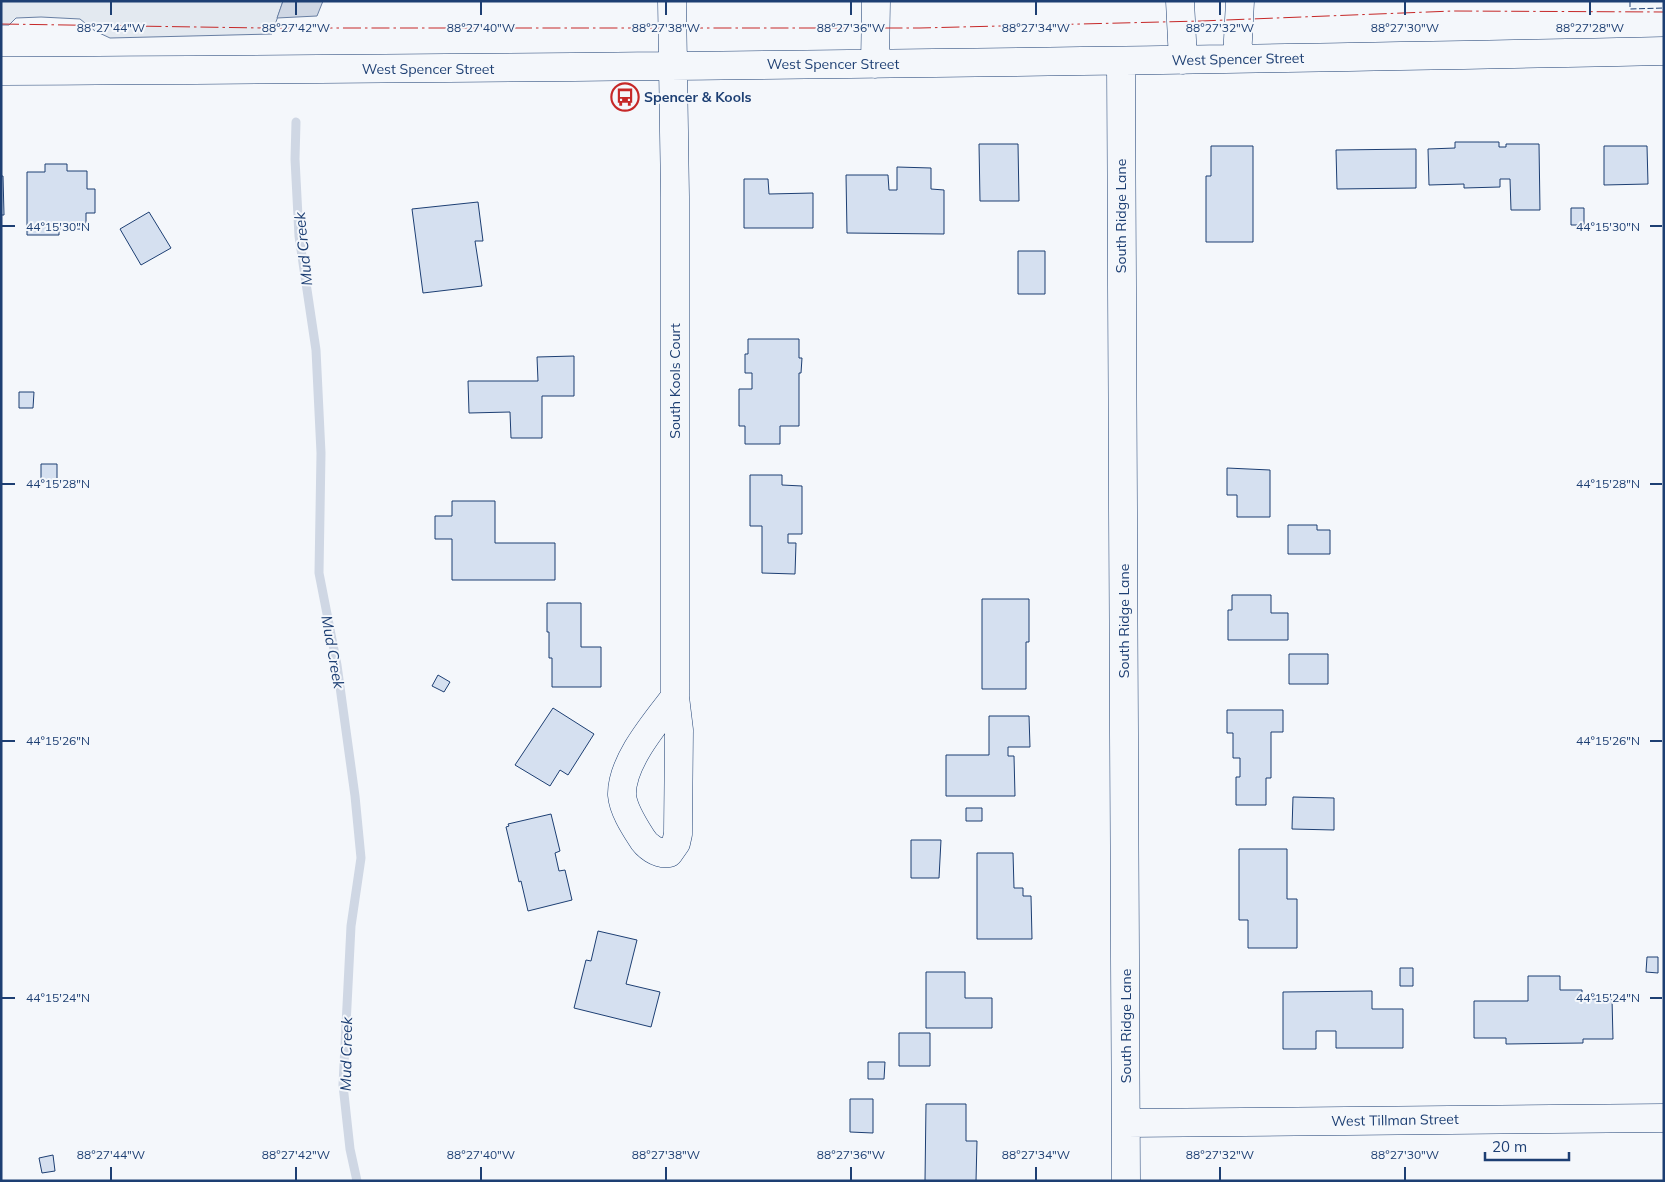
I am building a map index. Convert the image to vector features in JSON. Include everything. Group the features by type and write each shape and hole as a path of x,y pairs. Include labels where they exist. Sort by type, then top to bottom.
{"street":[{"name":"South Kools Court","path":"672,1 675,197 675,697 679,730 678,834 672,850 669,854 664,854 653,850 643,842 635,828 622,795 631,762 644,737 675,697"},
{"path":"875,64 876,1"},
{"path":"1180,1 1183,60"},
{"path":"1237,59 1240,1"},
{"name":"West Spencer Street","path":"1,71 490,69 672,65 1120,62 1664,51"},
{"name":"South Ridge Lane","path":"1120,62 1126,1181"},
{"name":"West Tillman Street","path":"1126,1123 1664,1118"}],"shaded area":[{"path":"1,1 283,1 272,34 110,38 95,31 80,19 16,18 9,25 1,25"},
{"path":"283,1 323,1 317,16 277,18"}],"building":[{"path":"1455,142 1499,142 1499,147 1506,147 1506,144 1539,144 1540,210 1511,210 1510,179 1500,179 1500,187 1464,188 1464,184 1429,185 1428,149 1455,148"},
{"path":"979,144 1018,144 1019,201 980,201"},
{"path":"1211,146 1253,146 1253,242 1206,242 1206,176 1211,176"},
{"path":"1604,146 1647,146 1648,184 1604,185"},
{"path":"1416,149 1416,188 1337,189 1336,150"},
{"path":"45,164 67,164 67,171 87,171 87,189 95,189 95,213 86,213 86,229 59,229 59,235 27,235 27,172 45,172"},
{"path":"897,167 931,168 931,189 944,190 944,234 847,233 846,175 888,175 889,190 897,190"},
{"path":"1,176 3,176 4,215 1,215"},
{"path":"744,179 768,179 769,194 813,193 813,228 744,228"},
{"path":"478,202 483,241 475,241 482,286 423,293 412,209"},
{"path":"1571,208 1584,208 1584,225 1571,225"},
{"path":"149,212 171,248 141,265 120,229"},
{"path":"1018,251 1045,251 1045,294 1018,294"},
{"path":"748,339 799,339 799,358 802,358 801,373 799,373 799,426 780,426 780,444 745,444 745,426 739,426 739,389 752,389 752,373 745,373 745,354 748,354"},
{"path":"574,356 574,396 542,396 542,438 511,438 510,412 469,413 468,381 538,381 537,357"},
{"path":"19,392 34,392 33,408 19,408"},
{"path":"41,464 57,464 57,481 41,481"},
{"path":"1227,468 1270,470 1270,517 1237,517 1237,495 1227,495"},
{"path":"750,475 782,475 782,485 802,486 802,534 788,534 788,543 796,543 795,574 762,573 762,526 750,526"},
{"path":"452,501 495,501 495,543 555,543 555,580 452,580 452,539 435,539 435,516 452,516"},
{"path":"1288,525 1317,525 1317,530 1330,530 1330,554 1288,554"},
{"path":"1232,595 1271,595 1271,613 1288,613 1288,640 1228,640 1228,610 1232,610"},
{"path":"982,599 1029,599 1029,642 1026,642 1026,689 982,689"},
{"path":"547,603 581,603 581,647 601,647 601,687 552,687 552,658 549,658 549,632 547,632"},
{"path":"1289,654 1328,654 1328,684 1289,684"},
{"path":"438,675 450,682 444,692 432,686"},
{"path":"553,708 594,734 568,775 560,770 550,786 515,765"},
{"path":"1227,710 1283,710 1283,732 1271,732 1271,778 1266,778 1266,805 1236,805 1236,777 1240,777 1240,758 1233,758 1233,733 1227,733"},
{"path":"989,716 1029,716 1030,747 1008,747 1008,756 1014,756 1015,796 946,796 946,755 989,755"},
{"path":"1293,797 1334,798 1334,830 1292,829"},
{"path":"966,808 982,808 982,821 966,821"},
{"path":"551,814 560,851 555,853 559,871 565,870 572,900 528,911 506,827 509,826 508,824"},
{"path":"911,840 941,840 939,878 911,878"},
{"path":"1239,849 1287,849 1287,899 1297,899 1297,948 1248,948 1248,920 1239,920"},
{"path":"977,853 1013,853 1014,888 1023,888 1023,896 1031,896 1032,939 977,939"},
{"path":"598,931 637,940 626,984 660,992 651,1027 574,1008 586,960 591,961"},
{"path":"1647,957 1658,957 1658,973 1646,972"},
{"path":"1400,968 1413,968 1413,986 1400,986"},
{"path":"926,972 965,972 965,998 992,998 992,1028 926,1028"},
{"path":"1528,976 1560,976 1560,990 1582,990 1582,999 1612,999 1613,1039 1583,1039 1583,1043 1506,1044 1506,1038 1474,1038 1474,1001 1528,1001"},
{"path":"1372,991 1372,1009 1403,1009 1403,1048 1336,1048 1336,1031 1316,1031 1316,1049 1283,1049 1283,992"},
{"path":"899,1033 930,1033 930,1066 899,1066"},
{"path":"868,1062 885,1062 884,1079 868,1079"},
{"path":"850,1099 873,1099 873,1133 850,1132"},
{"path":"926,1104 966,1104 966,1141 977,1141 976,1181 925,1181"},
{"path":"53,1155 55,1171 42,1173 39,1158"}],"waterway":[{"name":"Mud Creek","path":"296,122 295,159 299,236 316,350 321,453 319,573 337,665 355,796 361,858 351,926 343,1085 350,1149 357,1181"}],"fence":[{"path":"1630,1 1630,9 1664,8"}],"power":[{"path":"1,24 263,28 920,28 1201,21 1453,11 1664,12"}],"place":[{"name":"Spencer & Kools","path":"625,97"}]}
